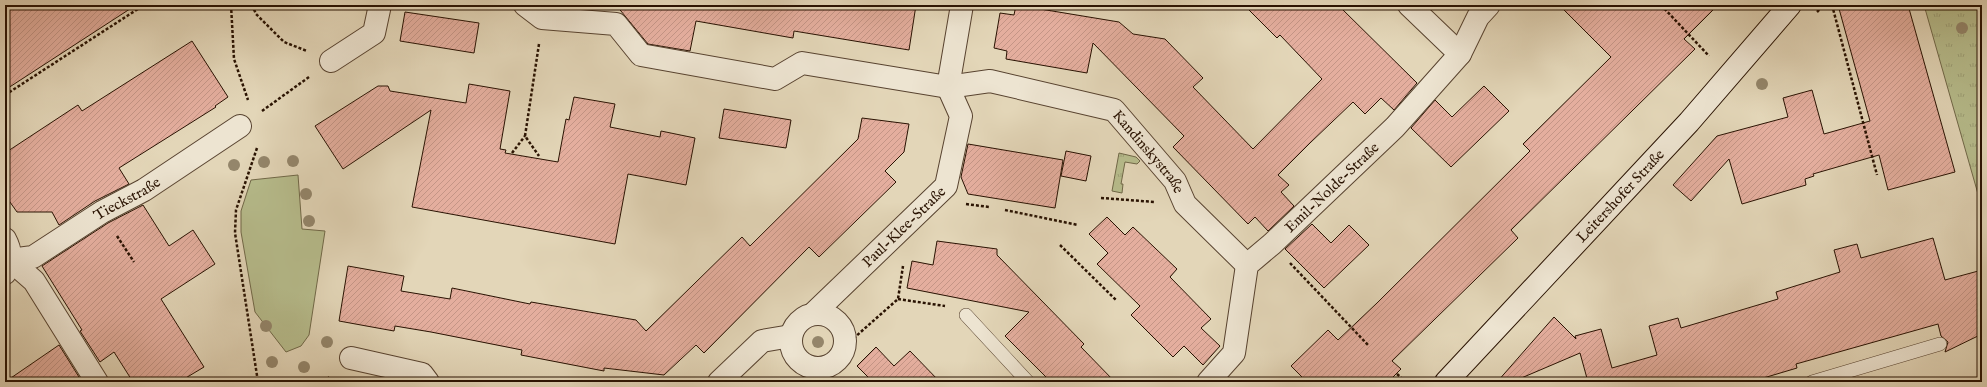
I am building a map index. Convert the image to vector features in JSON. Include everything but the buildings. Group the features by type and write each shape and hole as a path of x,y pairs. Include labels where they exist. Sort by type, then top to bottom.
{"street":[{"path":"329,63 374,33 380,5"},
{"path":"525,5 542,18"},
{"path":"948,87 962,5"},
{"path":"1409,5 1460,54"},
{"name":"Emil-Nolde-Straße","path":"1247,266 1395,127 1460,54 1478,17 1489,5"},
{"name":"Leitershofer Straße","path":"1446,382 1689,122 1790,5"},
{"name":"Kandinskystraße","path":"542,18 616,24 641,55 775,79 802,63 948,87 990,81 1114,110 1175,181 1185,204 1247,266"},
{"name":"Paul-Klee-Straße","path":"813,314 946,186 961,116 948,87"},
{"name":"Tieckstraße","path":"8,267 33,257 102,212 144,190 240,126"},
{"path":"5,239 9,249 8,267 34,281 97,382"},
{"path":"1208,382 1234,353 1247,266"},
{"path":"813,314 830,316 837,321 846,336 846,345 838,360 827,375 799,361 791,345 791,336 799,322 813,314"},
{"path":"719,382 762,341 791,336"},
{"path":"351,358 422,374 428,382"}],"lane":[{"path":"966,315 1028,382"},
{"path":"1812,382 1940,344"}],"path":[{"path":"5,95 144,5"},
{"path":"231,5 234,59 249,104"},
{"path":"252,5 256,14 284,42 310,52 329,63 260,112"},
{"path":"1661,5 1729,77"},
{"path":"1832,5 1877,174"},
{"path":"512,153 526,136 542,18"},
{"path":"526,136 539,156"},
{"path":"258,146 236,210 235,233 258,382"},
{"path":"1101,198 1185,204"},
{"path":"1005,210 1078,225"},
{"path":"846,345 898,299 907,243 902,229"},
{"path":"1272,244 1368,345"},
{"path":"1060,245 1116,300"},
{"path":"898,299 959,308 966,315"},
{"path":"1397,374 1406,382"}],"green space":[{"path":"1924,5 1982,5 1982,208"},
{"path":"1119,153 1136,157 1140,161 1137,164 1125,162 1121,184 1123,184 1122,193 1112,191"},
{"path":"298,175 302,229 325,231 309,335 301,346 286,352 255,312 241,232 241,211 251,180"}]}
